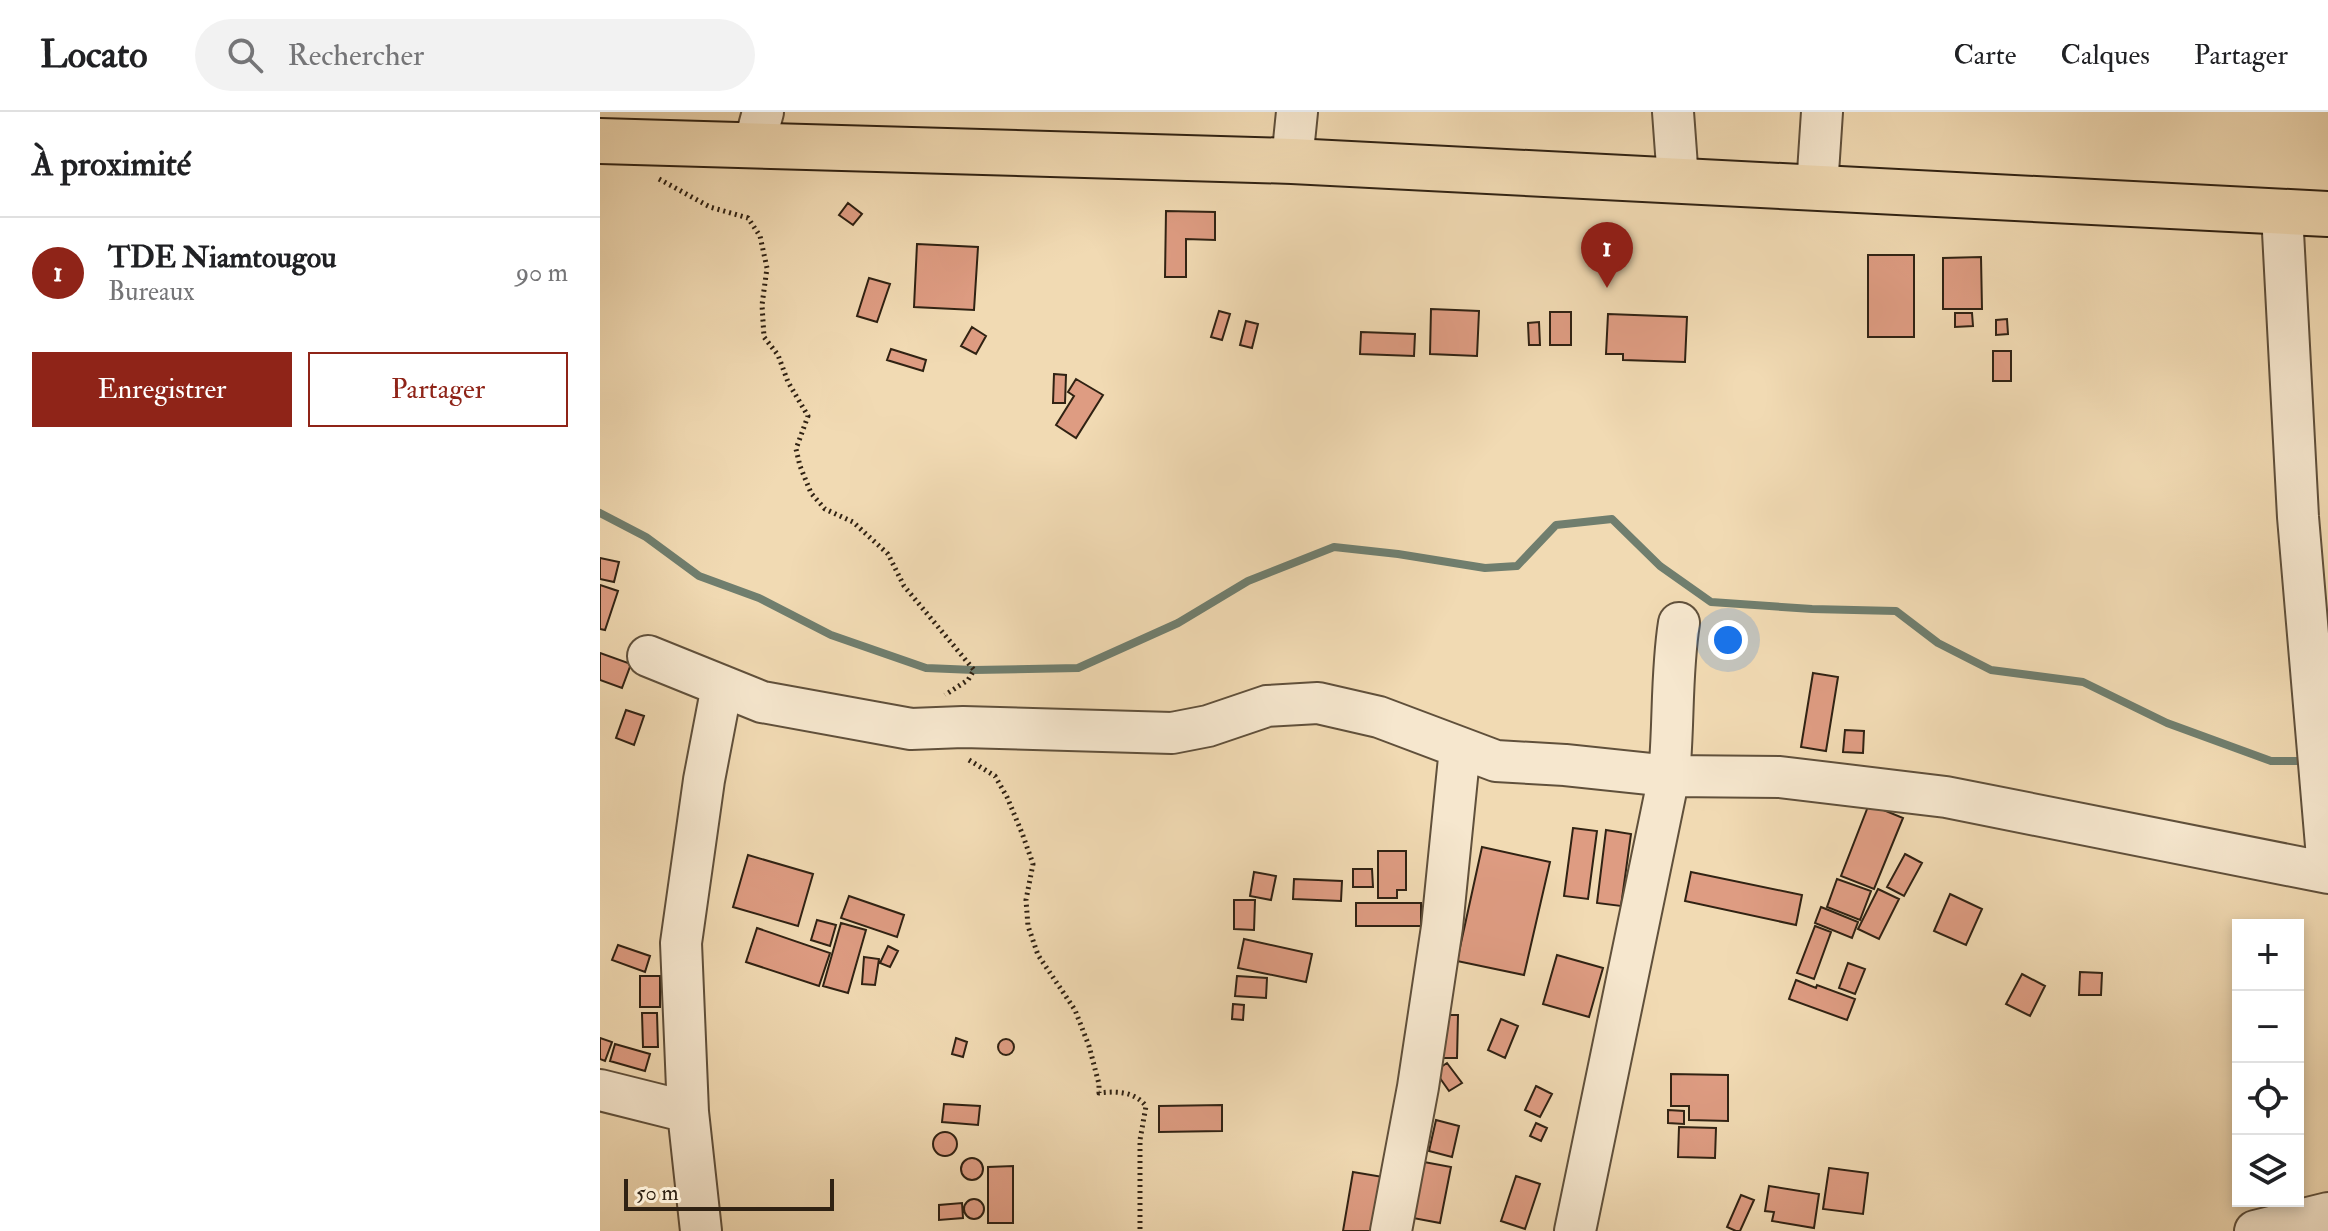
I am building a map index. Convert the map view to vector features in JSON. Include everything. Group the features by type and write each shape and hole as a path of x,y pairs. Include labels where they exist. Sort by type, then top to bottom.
{"main road":[{"path":"616,142 758,128 1292,161 2328,214"}],"street":[{"path":"1292,161 1297,112"},
{"path":"1673,112 1678,180"},
{"path":"1817,188 1822,112"},
{"path":"648,656 762,702 911,729 956,727 1172,733 1208,726 1267,706 1318,703 1379,717 1496,761 1669,776 1780,777 1946,797 2328,871 2298,517 2282,213"},
{"path":"1575,1231 1669,776 1675,690 1674,653 1679,623"},
{"path":"701,1231 688,1112 681,943 704,780 722,686"},
{"path":"1391,1231 1418,1087 1442,927 1460,748"},
{"path":"600,1090 688,1112"},
{"path":"2255,1231 2328,1213"}],"path":[{"path":"616,142 648,173 710,207 748,218 760,236 767,268 762,305 764,337 778,355 788,382 808,416 796,449 811,493 825,509 853,522 888,554 904,586 974,670 968,680 950,690 940,701 956,727 965,756 995,776 1022,833 1033,864 1026,900 1028,926 1038,955 1075,1010 1089,1046 1099,1093 1117,1091 1135,1096 1146,1106 1140,1140 1140,1231"}],"building":[{"path":"848,203 862,214 853,225 839,215"},
{"path":"1166,211 1215,212 1215,240 1186,239 1186,277 1165,277"},
{"path":"917,244 978,247 974,310 914,307"},
{"path":"1868,255 1914,255 1914,337 1868,337"},
{"path":"1981,257 1982,309 1943,309 1943,258"},
{"path":"869,278 890,284 877,322 857,316"},
{"path":"1431,309 1479,311 1477,356 1430,354"},
{"path":"1219,311 1230,314 1222,340 1211,337"},
{"path":"1550,312 1571,312 1571,345 1550,345"},
{"path":"1955,313 1972,313 1973,326 1955,327"},
{"path":"1608,314 1687,317 1685,362 1623,360 1623,354 1606,354"},
{"path":"2007,319 2008,334 1996,335 1996,320"},
{"path":"1246,321 1258,324 1252,348 1240,345"},
{"path":"1539,322 1540,345 1529,345 1528,323"},
{"path":"972,327 986,336 976,354 961,346"},
{"path":"1361,332 1415,334 1414,356 1360,354"},
{"path":"891,349 926,360 923,371 887,360"},
{"path":"1993,351 2011,351 2011,381 1993,381"},
{"path":"1054,374 1066,375 1065,403 1053,403"},
{"path":"1076,379 1103,395 1076,438 1056,425 1074,396 1068,392"},
{"path":"600,558 619,562 614,582 600,579"},
{"path":"600,585 618,591 605,630 600,629"},
{"path":"600,653 631,664 622,688 600,680"},
{"path":"1813,673 1838,677 1826,751 1801,747"},
{"path":"626,710 644,716 634,745 616,738"},
{"path":"1845,730 1864,731 1863,753 1843,752"},
{"path":"1869,804 1903,818 1874,889 1841,876"},
{"path":"1573,828 1597,831 1588,899 1564,896"},
{"path":"1606,830 1631,834 1621,906 1597,903"},
{"path":"1482,847 1550,862 1524,975 1457,961"},
{"path":"1378,851 1406,851 1406,890 1397,890 1397,898 1378,898"},
{"path":"1905,854 1922,863 1904,896 1887,887"},
{"path":"748,855 813,874 798,926 733,907"},
{"path":"1353,869 1372,869 1373,887 1353,887"},
{"path":"1254,872 1276,876 1271,900 1250,896"},
{"path":"1691,872 1802,895 1796,925 1685,901"},
{"path":"1294,879 1342,881 1341,901 1293,899"},
{"path":"1837,879 1871,891 1860,920 1827,907"},
{"path":"1878,889 1899,899 1879,939 1858,929"},
{"path":"1950,894 1982,909 1966,945 1934,931"},
{"path":"849,896 904,915 897,937 841,918"},
{"path":"1234,900 1255,900 1254,930 1234,929"},
{"path":"1356,903 1421,903 1421,926 1356,926"},
{"path":"1821,907 1858,922 1852,938 1815,923"},
{"path":"817,920 836,925 830,946 811,940"},
{"path":"841,923 866,930 848,993 823,986"},
{"path":"1815,926 1831,932 1814,979 1797,973"},
{"path":"757,928 830,953 819,986 746,962"},
{"path":"1244,939 1312,954 1306,982 1238,968"},
{"path":"618,945 650,956 645,972 612,960"},
{"path":"888,946 898,951 890,967 880,963"},
{"path":"1557,955 1603,968 1589,1017 1543,1004"},
{"path":"864,957 879,959 875,985 862,984"},
{"path":"1848,963 1865,969 1855,994 1839,988"},
{"path":"2080,972 2102,973 2101,995 2079,995"},
{"path":"2022,974 2045,986 2030,1016 2006,1004"},
{"path":"640,976 660,976 660,1007 640,1007"},
{"path":"1237,976 1267,978 1266,998 1235,996"},
{"path":"1796,980 1855,999 1847,1020 1789,999"},
{"path":"1233,1004 1244,1005 1243,1020 1232,1019"},
{"path":"642,1013 657,1013 658,1047 643,1047"},
{"path":"1435,1015 1458,1015 1457,1058 1435,1058"},
{"path":"1501,1019 1518,1026 1505,1058 1488,1050"},
{"path":"600,1038 612,1042 605,1061 600,1059"},
{"path":"956,1038 967,1042 963,1057 952,1054"},
{"path":"1003,1039 1009,1039 1014,1047 1012,1053 1003,1055 998,1050 998,1044"},
{"path":"615,1044 650,1054 645,1071 610,1061"},
{"path":"1447,1063 1462,1083 1449,1091 1435,1071"},
{"path":"1671,1074 1728,1075 1728,1121 1689,1120 1689,1106 1671,1106"},
{"path":"1536,1086 1552,1094 1540,1117 1525,1110"},
{"path":"944,1104 980,1106 978,1125 942,1122"},
{"path":"1222,1105 1222,1131 1159,1132 1159,1106"},
{"path":"1668,1110 1684,1111 1684,1124 1668,1123"},
{"path":"1436,1120 1459,1126 1452,1157 1429,1151"},
{"path":"1536,1123 1547,1128 1541,1141 1530,1136"},
{"path":"1679,1127 1716,1128 1715,1158 1678,1157"},
{"path":"945,1132 953,1136 957,1144 953,1152 945,1156 937,1152 933,1144 937,1136"},
{"path":"972,1158 983,1169 972,1180 961,1169"},
{"path":"1424,1162 1451,1167 1440,1223 1413,1218"},
{"path":"1013,1166 1013,1223 988,1223 988,1167"},
{"path":"1829,1168 1868,1173 1863,1214 1823,1209"},
{"path":"1353,1172 1389,1178 1379,1231 1343,1231"},
{"path":"1516,1176 1540,1184 1525,1229 1501,1221"},
{"path":"1769,1186 1819,1194 1814,1228 1772,1221 1774,1212 1765,1211"},
{"path":"1741,1195 1754,1200 1740,1231 1736,1231 1727,1227"},
{"path":"974,1199 981,1202 984,1209 981,1216 974,1219 967,1216 964,1209 967,1202"},
{"path":"962,1203 963,1218 939,1220 939,1205"}],"waterway":[{"path":"600,513 646,537 699,576 759,598 831,635 926,668 974,670 1078,668 1178,623 1248,581 1334,547 1485,568 1517,566 1556,525 1612,519 1660,566 1711,602 1896,611 1938,643 1991,670 2083,682 2167,723 2271,761 2307,761"}],"place":[{"name":"TDE Niamtougou","path":"1607,288"}]}
